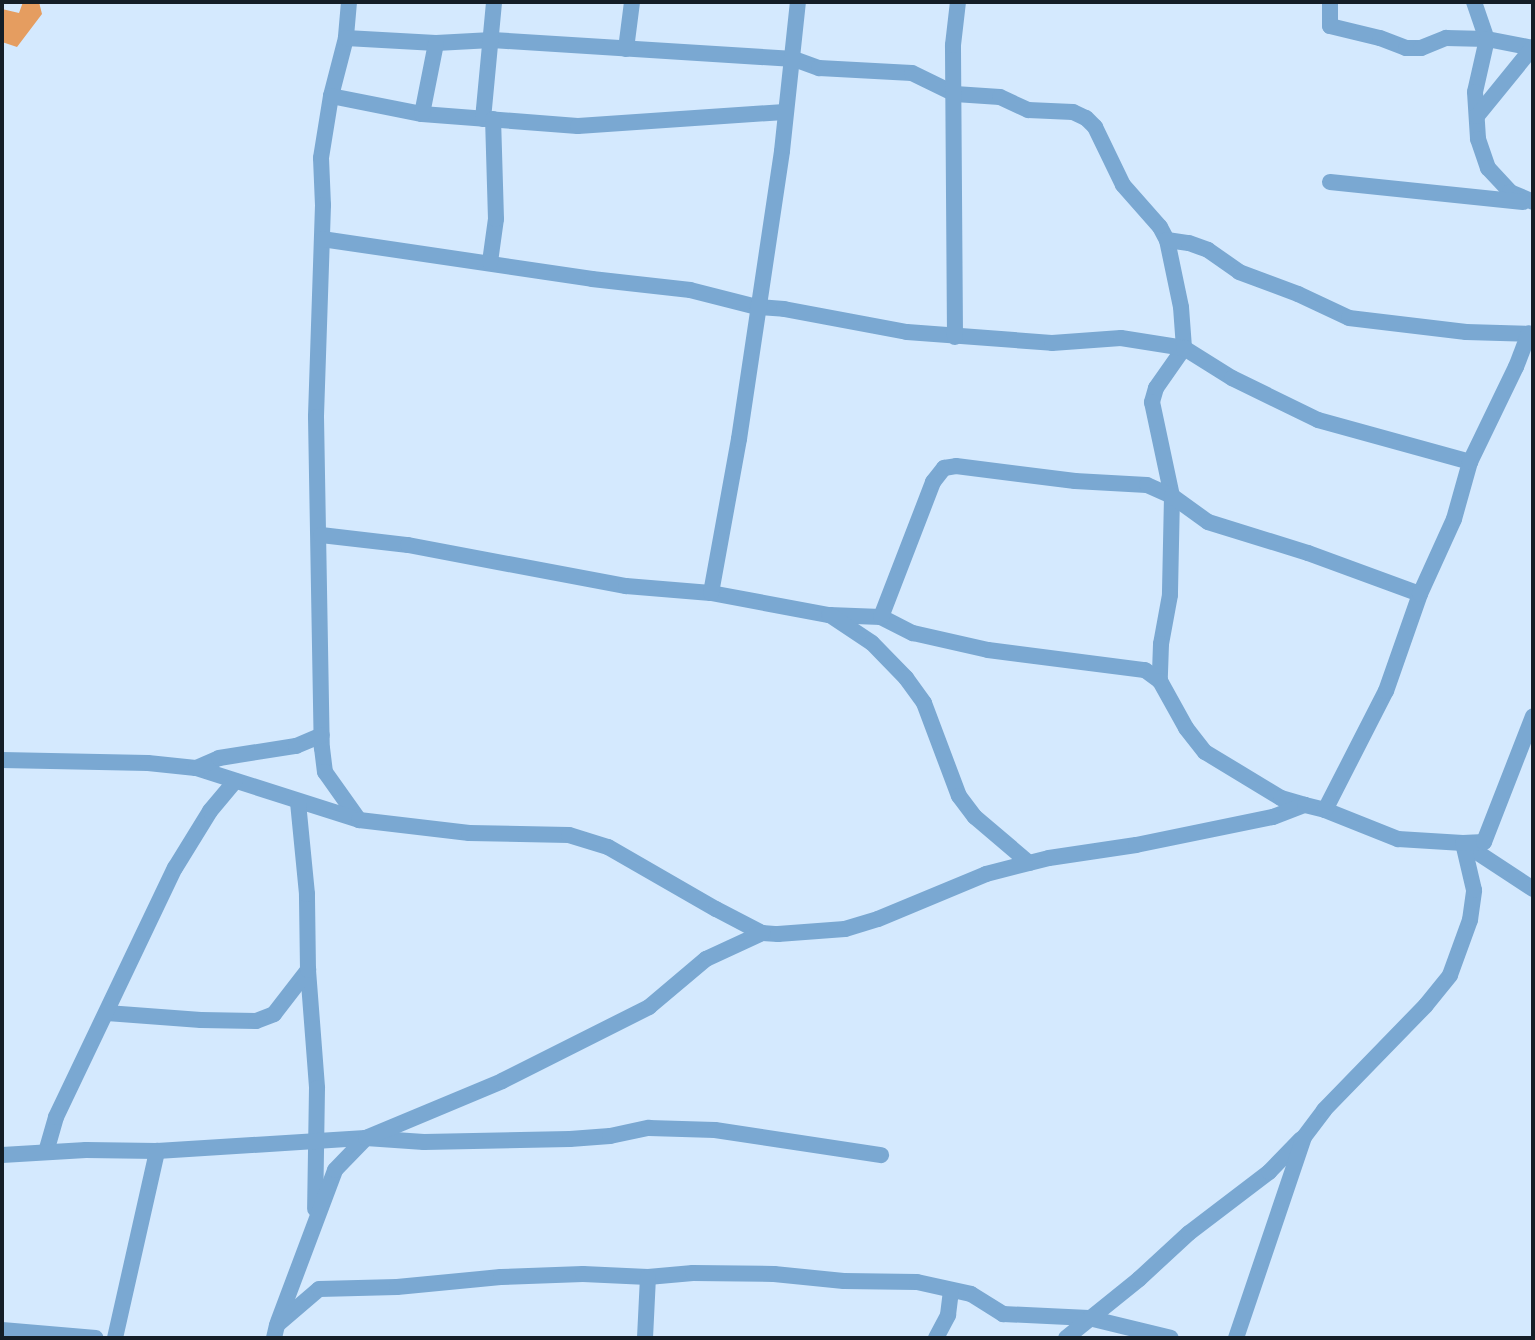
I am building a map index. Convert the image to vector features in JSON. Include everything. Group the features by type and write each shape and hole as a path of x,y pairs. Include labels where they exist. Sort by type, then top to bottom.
{"street":[{"path":"349,2 346,38 331,96 321,158 323,239 316,417 325,772 359,820"},
{"path":"490,262 496,219 488,119 494,2"},
{"path":"626,49 632,2"},
{"path":"711,593 739,435 782,151 798,2"},
{"path":"955,337 953,45 958,2"},
{"path":"1330,2 1330,26 1380,38 1406,48 1422,48 1446,38 1487,39 1533,47 1477,116"},
{"path":"1474,2 1487,39 1475,92 1478,139 1488,168 1510,192 1533,202"},
{"path":"346,38 436,43 492,40 794,58 819,68 912,73 955,94 1000,97 1028,110 1073,112 1086,118 1095,127 1123,186 1160,227 1167,240 1181,307 1184,348 1156,388 1152,402 1172,496 1170,595 1161,644 1160,681 1186,728 1205,752 1281,798 1325,810 1398,839 1463,843 1484,842 1533,716"},
{"path":"422,114 436,43"},
{"path":"331,96 422,114 604,126 785,112"},
{"path":"1330,182 1533,202"},
{"path":"323,239 579,277 690,290 757,307 955,337 1052,342 1121,338 1184,348 1232,378 1318,420 1470,462"},
{"path":"1167,240 1189,243 1208,250 1239,272 1298,294 1349,318 1466,332 1531,333 1470,462 1454,519 1420,594 1385,691 1325,810"},
{"path":"881,617 933,482 944,468 956,466 1075,481 1147,485 1172,496 1208,522 1308,553 1420,594"},
{"path":"321,535 408,545 626,586 711,593 829,615 881,617 912,633 1042,659 1137,669 1160,681"},
{"path":"829,615 872,643 906,678 924,703 959,796 975,817 1028,863"},
{"path":"196,768 219,758 296,746 322,736"},
{"path":"2,760 148,763 196,768 298,803 359,820 470,833 569,835 608,847 762,933"},
{"path":"46,1153 56,1117 174,868 210,811 235,781"},
{"path":"298,803 307,894 308,970 317,1088 315,1218"},
{"path":"275,1332 335,1170 366,1138 502,1081 649,1007 706,959 762,933 820,933 845,929 878,919 986,874 1028,863 1222,828 1273,817 1305,805"},
{"path":"1463,843 1533,889"},
{"path":"1066,1338 1139,1279 1189,1233 1269,1172 1447,980 1470,920 1474,890 1463,843"},
{"path":"107,1013 256,1021 274,1014 308,970"},
{"path":"4,1157 46,1153 158,1151 316,1143 366,1138 424,1142 570,1139 610,1136 649,1128 751,1135 881,1155"},
{"path":"1236,1338 1304,1137"},
{"path":"115,1338 158,1151"},
{"path":"275,1332 319,1289 583,1274 648,1277 693,1273 774,1274 844,1281 917,1282 971,1293 1003,1314 1089,1318 1171,1338"},
{"path":"645,1338 648,1277"},
{"path":"936,1338 948,1315 951,1290"},
{"path":"2,1330 96,1338"}],"shaded area":[{"path":"23,2 39,2 42,14 17,47 2,42 2,9 19,13"}]}
